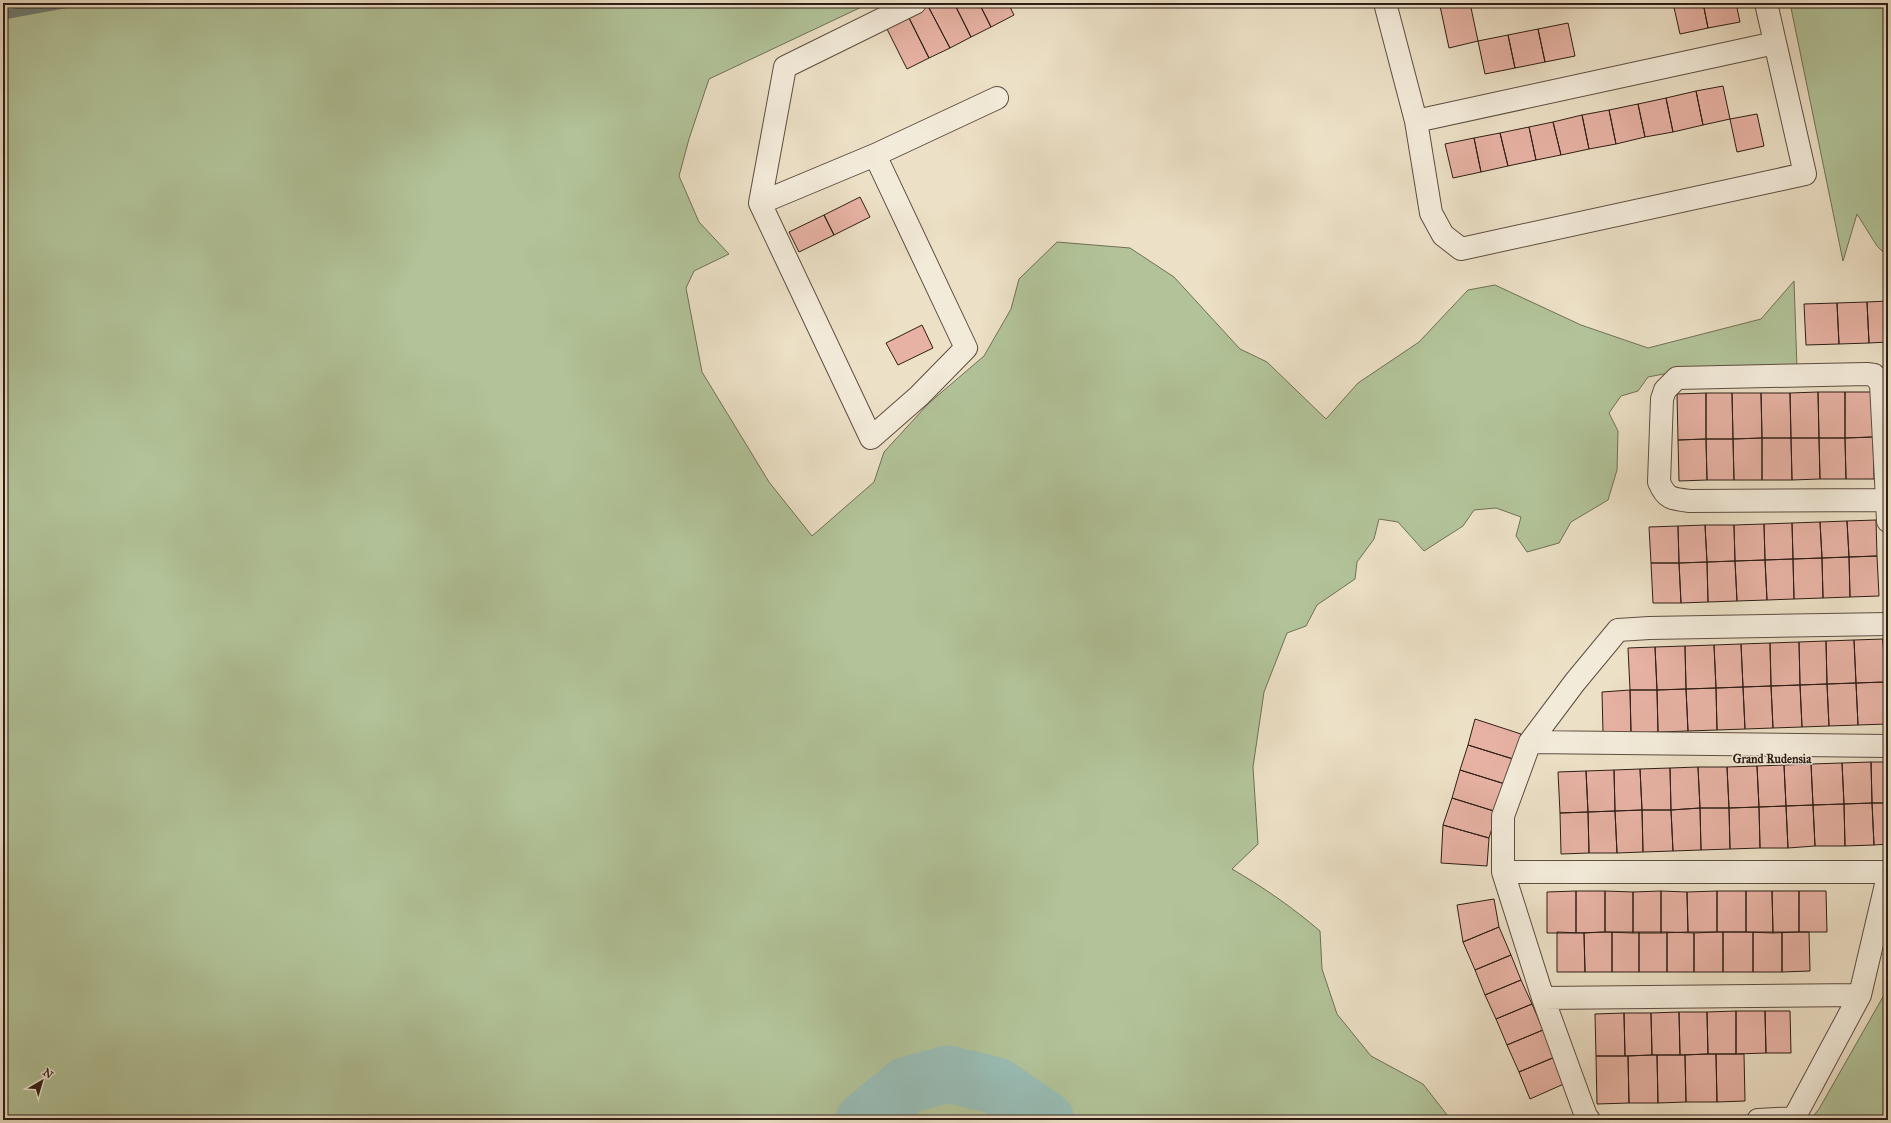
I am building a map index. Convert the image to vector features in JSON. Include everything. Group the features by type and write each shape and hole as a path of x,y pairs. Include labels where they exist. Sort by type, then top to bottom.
{"street":[{"path":"875,155 966,348 919,396 871,438 760,203 785,67 915,3"},
{"path":"1385,3 1416,121 1431,213 1443,235 1461,249 1805,174 1766,3"},
{"path":"1416,121 1775,43"},
{"path":"760,203 875,155 997,98"},
{"path":"1874,375 1881,384 1888,511 1690,502 1674,499 1663,493 1659,482 1662,399 1665,390 1677,378 1874,375"},
{"path":"1589,1120 1586,1116 1543,998 1503,872 1503,816 1530,742 1575,682 1618,630 1649,628 1888,624"},
{"path":"1530,742 1888,746"},
{"path":"1503,872 1888,872"},
{"path":"1758,1120 1794,1119 1860,995 1888,876"},
{"path":"1543,998 1860,995"}],"green space":[{"path":"3,3 870,3 709,79 689,139 679,176 699,222 729,254 694,271 686,288 702,372 769,482 812,536 874,482 884,452 929,403 984,356 1011,309 1019,279 1057,242 1130,248 1174,277 1240,349 1267,362 1326,419 1358,383 1419,342 1468,290 1495,285 1581,325 1648,348 1761,319 1794,281 1797,368 1701,367 1648,377 1638,391 1621,396 1609,413 1618,431 1617,470 1608,500 1571,522 1559,543 1527,552 1516,536 1521,517 1496,508 1474,510 1463,526 1424,551 1398,522 1379,519 1374,539 1357,562 1355,579 1317,605 1306,626 1287,633 1264,692 1253,767 1258,844 1232,869 1277,898 1320,931 1322,969 1337,1014 1371,1056 1423,1084 1451,1120 3,1120"},
{"path":"1790,3 1888,3 1888,257 1877,246 1857,214 1843,261"},
{"path":"1888,988 1888,1120 1810,1120 1819,1109"}],"building":[{"path":"934,3 954,3 971,37 950,48 928,6"},
{"path":"954,3 979,3 991,27 971,37"},
{"path":"979,3 1008,3 1014,15 991,27"},
{"path":"1453,3 1470,3 1478,41 1449,48 1440,6"},
{"path":"1673,3 1703,3 1708,28 1680,34"},
{"path":"1703,3 1736,3 1740,22 1708,28"},
{"path":"928,6 950,48 929,58 908,16"},
{"path":"908,16 929,58 907,69 886,27"},
{"path":"1568,23 1575,56 1545,62 1538,29"},
{"path":"1538,29 1545,62 1515,68 1508,35"},
{"path":"1508,35 1515,68 1485,74 1478,41"},
{"path":"1723,86 1730,119 1703,125 1696,91"},
{"path":"1696,91 1703,125 1673,132 1666,98"},
{"path":"1666,98 1673,132 1645,137 1638,104"},
{"path":"1638,104 1645,137 1616,144 1609,110"},
{"path":"1609,110 1616,144 1589,149 1582,115"},
{"path":"1757,114 1764,146 1737,152 1730,119"},
{"path":"1582,115 1589,149 1561,155 1553,122"},
{"path":"1553,122 1561,155 1536,160 1529,127"},
{"path":"1529,127 1536,160 1508,166 1500,133"},
{"path":"1500,133 1508,166 1481,172 1474,138"},
{"path":"1474,138 1481,172 1453,178 1445,144"},
{"path":"860,197 870,217 834,235 824,215"},
{"path":"824,215 834,235 799,252 789,232"},
{"path":"1888,301 1888,342 1869,343 1867,302"},
{"path":"1867,302 1869,343 1839,344 1837,303"},
{"path":"1837,303 1839,344 1806,345 1804,304"},
{"path":"922,325 933,348 898,365 886,343"},
{"path":"1818,392 1845,392 1845,438 1819,438"},
{"path":"1818,392 1819,438 1791,438 1790,393"},
{"path":"1845,392 1872,392 1873,437 1845,438"},
{"path":"1706,393 1732,393 1733,439 1706,439"},
{"path":"1706,393 1706,439 1678,440 1677,394"},
{"path":"1732,393 1761,393 1762,438 1733,439"},
{"path":"1761,393 1790,393 1791,438 1762,438"},
{"path":"1873,437 1874,479 1846,479 1845,438"},
{"path":"1762,438 1791,438 1792,480 1762,480"},
{"path":"1762,438 1762,480 1734,480 1733,439"},
{"path":"1791,438 1819,438 1820,479 1792,480"},
{"path":"1819,438 1845,438 1846,479 1820,479"},
{"path":"1706,439 1707,480 1679,481 1678,440"},
{"path":"1706,439 1733,439 1734,480 1707,480"},
{"path":"1876,520 1877,556 1849,557 1847,521"},
{"path":"1847,521 1849,557 1822,558 1820,522"},
{"path":"1820,522 1822,558 1793,559 1792,523"},
{"path":"1792,523 1793,559 1765,560 1764,524"},
{"path":"1764,524 1765,560 1735,561 1734,525"},
{"path":"1705,525 1734,525 1735,561 1707,562"},
{"path":"1705,525 1707,562 1679,563 1678,526"},
{"path":"1678,526 1679,563 1651,563 1649,527"},
{"path":"1877,556 1879,596 1850,597 1849,557"},
{"path":"1849,557 1850,597 1823,598 1822,558"},
{"path":"1822,558 1823,598 1794,599 1793,559"},
{"path":"1793,559 1794,599 1767,600 1765,560"},
{"path":"1765,560 1767,600 1737,601 1735,561"},
{"path":"1735,561 1737,601 1708,602 1707,562"},
{"path":"1707,562 1708,602 1681,603 1679,563"},
{"path":"1651,563 1679,563 1681,603 1653,603"},
{"path":"1883,639 1888,639 1888,682 1885,682"},
{"path":"1883,639 1885,682 1856,683 1854,640"},
{"path":"1854,640 1856,683 1827,684 1826,641"},
{"path":"1826,641 1827,684 1800,685 1799,642"},
{"path":"1799,642 1800,685 1771,686 1770,643"},
{"path":"1770,643 1771,686 1743,687 1741,644"},
{"path":"1741,644 1743,687 1716,688 1714,645"},
{"path":"1714,645 1716,688 1686,689 1685,646"},
{"path":"1685,646 1686,689 1657,690 1655,647"},
{"path":"1655,647 1657,690 1630,690 1628,648"},
{"path":"1885,682 1888,682 1888,724 1887,724"},
{"path":"1885,682 1887,724 1858,725 1856,683"},
{"path":"1856,683 1858,725 1829,726 1827,684"},
{"path":"1827,684 1829,726 1802,727 1800,685"},
{"path":"1800,685 1802,727 1773,728 1771,686"},
{"path":"1771,686 1773,728 1745,729 1743,687"},
{"path":"1743,687 1745,729 1717,730 1716,688"},
{"path":"1716,688 1717,730 1688,731 1686,689"},
{"path":"1686,689 1688,731 1658,732 1657,690"},
{"path":"1630,690 1631,733 1603,733 1602,692"},
{"path":"1630,690 1657,690 1658,732 1631,733"},
{"path":"1475,719 1521,734 1513,759 1468,745"},
{"path":"1468,745 1513,759 1505,784 1460,770"},
{"path":"1871,762 1888,762 1888,803 1872,803"},
{"path":"1871,762 1872,803 1844,804 1842,763"},
{"path":"1842,763 1844,804 1813,805 1811,764"},
{"path":"1811,764 1813,805 1786,806 1784,765"},
{"path":"1784,765 1786,806 1759,807 1757,766"},
{"path":"1757,766 1759,807 1729,808 1727,767"},
{"path":"1698,767 1727,767 1729,808 1700,808"},
{"path":"1698,767 1700,808 1671,810 1670,768"},
{"path":"1670,768 1671,810 1642,810 1640,769"},
{"path":"1640,769 1642,810 1615,811 1614,770"},
{"path":"1460,770 1505,784 1497,812 1452,798"},
{"path":"1614,770 1615,811 1588,812 1586,771"},
{"path":"1586,771 1588,812 1560,813 1558,772"},
{"path":"1452,798 1497,812 1489,838 1443,825"},
{"path":"1872,803 1888,803 1888,844 1874,845"},
{"path":"1872,803 1874,845 1845,846 1844,804"},
{"path":"1844,804 1845,846 1815,846 1813,805"},
{"path":"1813,805 1815,846 1788,848 1786,806"},
{"path":"1786,806 1788,848 1760,848 1759,807"},
{"path":"1759,807 1760,848 1730,849 1729,808"},
{"path":"1700,808 1701,850 1673,851 1671,810"},
{"path":"1700,808 1729,808 1730,849 1701,850"},
{"path":"1642,810 1643,852 1617,853 1615,811"},
{"path":"1642,810 1671,810 1673,851 1643,852"},
{"path":"1615,811 1617,853 1589,853 1588,812"},
{"path":"1588,812 1589,853 1561,854 1560,813"},
{"path":"1443,825 1489,838 1487,866 1441,863"},
{"path":"1576,891 1576,933 1547,933 1547,892"},
{"path":"1576,891 1605,891 1605,932 1576,933"},
{"path":"1605,891 1633,892 1633,933 1605,932"},
{"path":"1661,891 1661,933 1633,933 1633,892"},
{"path":"1661,891 1687,892 1688,932 1661,933"},
{"path":"1717,891 1717,932 1688,932 1687,892"},
{"path":"1717,891 1746,891 1746,932 1717,932"},
{"path":"1746,891 1772,891 1773,933 1746,932"},
{"path":"1772,891 1799,891 1799,932 1773,933"},
{"path":"1799,891 1826,891 1827,932 1799,932"},
{"path":"1494,899 1499,927 1463,942 1457,905"},
{"path":"1499,927 1511,955 1475,970 1463,942"},
{"path":"1557,932 1584,933 1585,972 1557,972"},
{"path":"1612,932 1612,972 1585,972 1584,933"},
{"path":"1612,932 1639,932 1639,972 1612,972"},
{"path":"1639,932 1667,932 1667,972 1639,972"},
{"path":"1667,932 1694,933 1694,972 1667,972"},
{"path":"1723,932 1723,972 1694,972 1694,933"},
{"path":"1723,932 1753,932 1753,972 1723,972"},
{"path":"1753,932 1782,932 1782,972 1753,972"},
{"path":"1782,932 1809,932 1810,971 1782,972"},
{"path":"1511,955 1521,980 1485,995 1475,970"},
{"path":"1521,980 1532,1004 1496,1019 1485,995"},
{"path":"1532,1004 1543,1030 1507,1045 1496,1019"},
{"path":"1736,1011 1765,1011 1766,1053 1736,1054"},
{"path":"1736,1011 1736,1054 1708,1054 1707,1012"},
{"path":"1765,1011 1790,1011 1791,1053 1766,1053"},
{"path":"1679,1012 1707,1012 1708,1054 1680,1055"},
{"path":"1679,1012 1680,1055 1652,1055 1651,1013"},
{"path":"1624,1013 1651,1013 1652,1055 1625,1056"},
{"path":"1624,1013 1625,1056 1596,1056 1595,1014"},
{"path":"1543,1030 1555,1057 1519,1072 1507,1045"},
{"path":"1716,1054 1717,1102 1686,1102 1685,1055"},
{"path":"1716,1054 1744,1054 1745,1101 1717,1102"},
{"path":"1657,1055 1658,1103 1629,1103 1628,1056"},
{"path":"1657,1055 1685,1055 1686,1102 1658,1103"},
{"path":"1596,1056 1628,1056 1629,1103 1597,1104"},
{"path":"1555,1057 1566,1083 1530,1099 1519,1072"}],"waterway":[{"path":"3,15 69,3"},
{"path":"864,1120 907,1085 948,1074 997,1086 1046,1120"}],"district":[{"name":"Grand Rudensia","path":"1772,759"}]}
